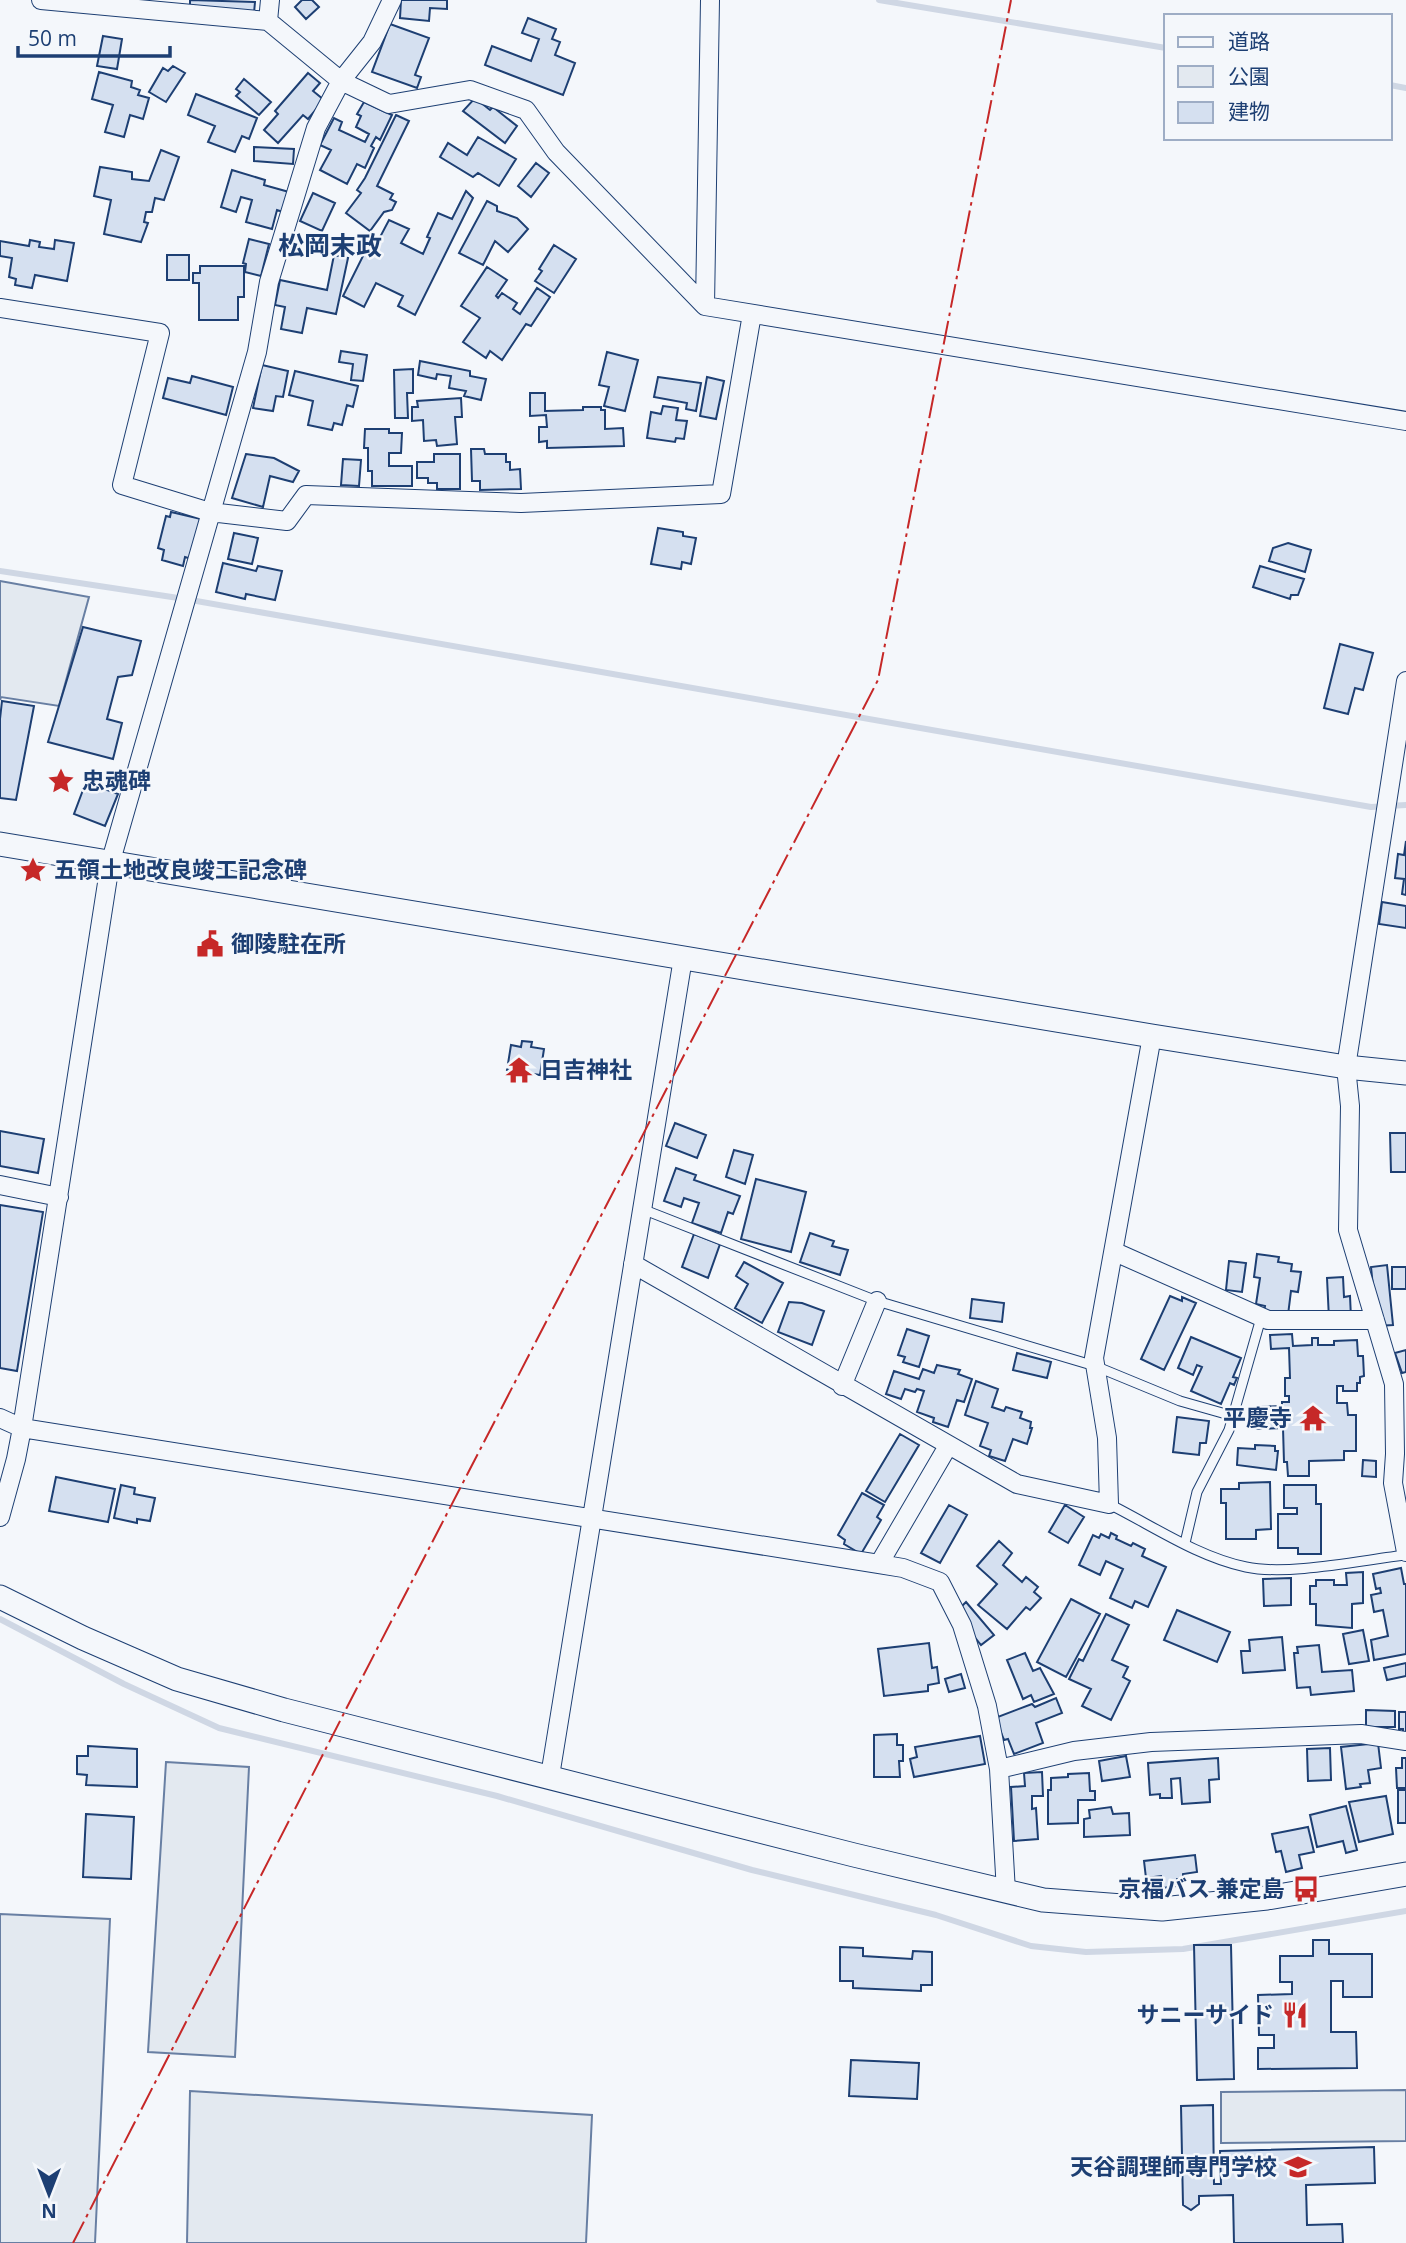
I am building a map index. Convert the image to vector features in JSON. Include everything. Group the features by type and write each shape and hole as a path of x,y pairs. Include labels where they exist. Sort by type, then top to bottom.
{"street":[{"path":"41,0 145,5 268,21 341,81 388,104 470,90 526,110 556,152 705,306 1406,421"},
{"path":"268,21 270,0"},
{"path":"0,1517 22,1428 110,864 257,352 269,282 316,128 341,81 372,41 392,0"},
{"path":"705,306 710,0"},
{"path":"0,308 160,333 122,485 210,512 287,522 306,495 521,502 721,494 752,314"},
{"path":"1406,681 1346,1067 1350,1106 1348,1230 1394,1384 1393,1483 1406,1553"},
{"path":"0,844 1152,1036 1346,1067 1406,1073"},
{"path":"550,1776 683,958"},
{"path":"633,1264 948,1447 1017,1484 1110,1504 1107,1438 1094,1358 1152,1036"},
{"path":"0,1185 59,1197"},
{"path":"1115,1252 1268,1320 1375,1320"},
{"path":"842,1385 877,1300"},
{"path":"0,1418 22,1428 902,1568 940,1582 962,1625 988,1706 999,1769 1006,1892"},
{"path":"879,1564 948,1447"},
{"path":"0,1597 83,1638 177,1679 284,1710 854,1855 1043,1900 1162,1909 1267,1898 1406,1874"},
{"path":"999,1769 1074,1751 1151,1742 1361,1734 1406,1741"}],"lane":[{"path":"642,1209 877,1300 1095,1366 1180,1401 1233,1416"},
{"path":"1185,1543 1197,1492 1229,1430 1261,1318"},
{"path":"1110,1504 1199,1550 1246,1567 1290,1569 1406,1553"}],"green space":[{"path":"0,581 89,597 59,706 1,697 0,700"},
{"path":"166,1762 249,1767 235,2057 148,2052"},
{"path":"0,1914 110,1919 95,2243 0,2243"},
{"path":"1406,2090 1406,2141 1221,2143 1221,2092"},
{"path":"190,2091 592,2115 586,2243 187,2243"}],"building":[{"path":"190,0 255,2 254,13 190,9"},
{"path":"302,0 312,0 319,7 306,19 295,7"},
{"path":"401,0 447,0 447,9 430,8 429,21 400,18"},
{"path":"528,18 556,29 552,39 560,42 555,55 575,63 563,95 485,65 492,46 531,61 539,39 522,33"},
{"path":"390,24 429,38 415,75 421,77 417,88 372,72"},
{"path":"103,36 122,39 117,69 97,66"},
{"path":"173,66 185,73 166,102 149,92 163,68 168,71"},
{"path":"99,72 132,81 131,87 140,90 138,95 149,98 143,119 130,115 124,137 105,132 113,105 92,99"},
{"path":"308,73 320,83 313,91 324,100 308,119 303,115 278,143 264,130 278,114 275,111"},
{"path":"244,79 271,102 259,115 236,96 240,92 236,89"},
{"path":"196,94 257,118 249,139 242,136 235,152 208,142 215,126 188,115"},
{"path":"475,98 490,110 493,107 517,126 505,143 463,111"},
{"path":"364,102 392,115 380,140 376,137 371,146 374,148 365,168 357,164 347,184 320,170 331,150 320,145 334,118 342,122 339,130 365,142 369,134 356,127 361,116 357,114"},
{"path":"396,115 409,121 377,186 393,194 390,199 396,202 392,210 384,212 370,231 346,213 361,193 357,190"},
{"path":"478,137 516,159 499,186 478,173 473,177 440,157 448,143 467,155"},
{"path":"254,147 294,149 293,164 254,161"},
{"path":"161,150 179,157 164,200 155,198 152,212 146,212 144,222 148,223 141,242 104,234 111,200 94,196 100,167 132,172 132,179 149,181"},
{"path":"536,163 549,173 531,197 518,186"},
{"path":"232,170 265,180 264,185 289,192 283,212 277,210 272,229 246,222 252,200 241,197 236,212 221,207"},
{"path":"466,191 473,198 415,315 398,306 403,296 376,283 364,307 343,296 372,238 378,241 389,220 409,229 401,243 423,254 438,213 452,219"},
{"path":"313,193 335,203 322,231 300,221"},
{"path":"487,201 497,206 497,211 517,218 528,229 508,252 495,241 483,265 459,253"},
{"path":"249,239 269,244 261,276 245,272 246,264 243,263"},
{"path":"30,240 40,242 39,247 54,249 55,240 74,243 67,281 35,275 32,288 15,285 16,279 9,277 12,258 0,256 0,241 29,246"},
{"path":"554,245 576,259 554,293 535,281"},
{"path":"167,255 189,255 189,280 167,280"},
{"path":"334,255 348,258 336,314 307,308 302,333 281,329 285,307 275,305 280,280 327,290"},
{"path":"200,266 244,266 244,297 238,297 238,320 199,320 199,283 193,283 193,273 200,273"},
{"path":"487,267 507,280 496,296 498,298 502,293 517,303 513,309 520,314 537,288 550,297 531,326 526,324 502,360 490,351 486,358 463,342 480,318 461,306"},
{"path":"341,351 367,355 363,381 351,380 353,364 339,362"},
{"path":"607,352 638,360 625,411 604,406 609,387 599,385"},
{"path":"420,361 470,371 470,376 486,379 481,400 464,396 466,391 449,388 451,376 437,374 436,379 418,375"},
{"path":"262,365 288,371 283,397 276,396 273,411 253,408"},
{"path":"413,369 413,393 407,393 408,418 395,418 394,370"},
{"path":"295,371 358,386 353,407 347,405 342,425 334,423 332,430 308,425 313,401 289,395"},
{"path":"192,376 233,387 226,415 163,398 168,378 190,383"},
{"path":"658,377 701,383 696,411 686,409 687,403 654,397"},
{"path":"707,377 724,381 716,419 700,416"},
{"path":"530,393 545,393 545,411 601,407 601,410 605,410 605,429 623,428 624,446 547,448 547,441 539,442 539,427 547,427 546,415 530,416"},
{"path":"461,398 462,417 455,417 457,444 437,446 436,440 424,441 423,420 412,421 412,407 418,407 417,401"},
{"path":"663,406 678,408 676,420 687,421 684,439 676,438 675,442 647,438 651,412 661,414"},
{"path":"365,429 389,429 389,433 402,433 401,453 389,453 389,466 412,466 412,486 372,486 372,471 368,471 368,448 364,448"},
{"path":"471,449 484,449 485,454 506,454 510,470 520,469 521,489 480,490 480,481 472,481"},
{"path":"246,454 274,458 299,471 293,482 270,476 263,507 232,498"},
{"path":"434,454 460,454 460,489 437,489 437,483 428,483 428,478 417,478 417,462 434,462"},
{"path":"343,459 361,460 359,486 341,485"},
{"path":"171,512 201,519 195,560 185,557 183,566 162,560 164,550 158,548 166,516 170,517"},
{"path":"658,528 683,532 683,536 696,538 691,564 682,562 681,569 651,564"},
{"path":"234,533 258,538 252,564 228,559"},
{"path":"1288,543 1311,550 1305,572 1269,561 1273,548"},
{"path":"223,563 256,571 258,566 282,571 275,600 246,594 245,599 216,592"},
{"path":"1260,566 1304,579 1298,595 1291,595 1290,599 1253,587"},
{"path":"83,627 141,641 132,675 118,677 107,719 122,723 113,759 48,742"},
{"path":"1340,644 1373,653 1363,690 1355,688 1348,714 1324,708"},
{"path":"2,701 34,706 16,800 0,798"},
{"path":"86,782 118,794 105,826 74,814"},
{"path":"1406,841 1406,895 1402,894 1404,879 1395,878 1398,854 1404,855"},
{"path":"1382,902 1406,906 1406,928 1379,924"},
{"path":"522,1041 532,1042 531,1047 544,1049 540,1075 507,1070 511,1045 521,1047"},
{"path":"675,1123 706,1135 697,1158 666,1146"},
{"path":"0,1131 44,1139 38,1173 0,1166"},
{"path":"1390,1133 1406,1133 1406,1172 1391,1172"},
{"path":"734,1150 753,1155 745,1184 726,1177"},
{"path":"676,1168 696,1175 694,1180 740,1196 733,1214 728,1212 721,1233 692,1223 699,1203 684,1198 681,1207 664,1201"},
{"path":"756,1179 806,1192 791,1252 741,1239"},
{"path":"0,1205 43,1212 17,1371 0,1368"},
{"path":"810,1233 834,1241 832,1246 848,1250 840,1275 800,1262"},
{"path":"694,1234 720,1244 708,1278 682,1267"},
{"path":"1257,1254 1279,1257 1278,1262 1292,1264 1291,1271 1301,1272 1298,1292 1291,1291 1288,1315 1264,1312 1265,1306 1256,1304 1260,1278 1254,1277"},
{"path":"1229,1261 1246,1263 1242,1292 1226,1290"},
{"path":"744,1262 783,1283 762,1323 735,1308 748,1284 736,1276"},
{"path":"1387,1265 1393,1325 1377,1326 1371,1267"},
{"path":"1392,1267 1406,1267 1406,1289 1392,1289"},
{"path":"1343,1277 1344,1297 1350,1296 1351,1318 1329,1319 1327,1278"},
{"path":"1170,1296 1182,1301 1182,1297 1196,1303 1164,1370 1141,1359"},
{"path":"972,1299 1004,1303 1002,1322 970,1318"},
{"path":"789,1302 802,1303 824,1311 812,1345 778,1332"},
{"path":"907,1329 929,1336 919,1367 903,1362 905,1357 898,1355"},
{"path":"1292,1334 1293,1346 1312,1345 1312,1338 1318,1338 1318,1345 1357,1340 1358,1356 1363,1356 1364,1376 1360,1377 1360,1383 1357,1383 1357,1391 1343,1391 1343,1386 1337,1386 1337,1403 1347,1403 1348,1415 1356,1415 1356,1451 1344,1451 1344,1460 1309,1461 1309,1476 1288,1476 1287,1462 1284,1462 1283,1428 1255,1429 1255,1407 1282,1406 1282,1402 1289,1402 1289,1396 1285,1396 1285,1378 1290,1378 1289,1348 1271,1349 1270,1335"},
{"path":"1191,1337 1241,1358 1233,1377 1237,1378 1234,1385 1230,1383 1221,1404 1191,1391 1202,1367 1197,1365 1193,1375 1178,1368"},
{"path":"1406,1350 1406,1372 1402,1373 1395,1353"},
{"path":"1017,1353 1051,1362 1047,1378 1013,1370"},
{"path":"937,1365 960,1370 958,1374 972,1379 964,1402 957,1400 948,1427 917,1412 924,1391 905,1389 901,1399 886,1394 894,1371 919,1379 923,1369 934,1373"},
{"path":"976,1381 998,1389 992,1407 1004,1411 1006,1407 1022,1412 1020,1418 1031,1422 1027,1444 1013,1439 1005,1461 989,1456 991,1450 980,1446 988,1423 965,1415"},
{"path":"1177,1417 1209,1421 1206,1443 1200,1443 1199,1455 1173,1452"},
{"path":"900,1434 919,1445 885,1502 866,1491"},
{"path":"1255,1445 1275,1446 1275,1451 1278,1451 1276,1470 1237,1465 1238,1448 1255,1449"},
{"path":"1363,1460 1376,1461 1376,1477 1362,1476"},
{"path":"56,1477 115,1489 108,1522 49,1511"},
{"path":"1270,1482 1271,1529 1256,1530 1256,1539 1226,1539 1226,1503 1221,1503 1221,1489 1239,1489 1239,1483"},
{"path":"121,1485 135,1488 134,1494 155,1498 150,1521 137,1519 137,1523 114,1518"},
{"path":"1284,1485 1316,1485 1316,1504 1321,1504 1321,1554 1298,1554 1298,1548 1278,1548 1278,1514 1297,1514 1297,1508 1284,1508"},
{"path":"862,1493 884,1505 877,1517 881,1520 861,1554 844,1544 845,1540 838,1535"},
{"path":"949,1505 967,1515 940,1563 921,1553"},
{"path":"1065,1505 1084,1517 1068,1543 1049,1532"},
{"path":"1111,1533 1117,1536 1116,1539 1145,1549 1142,1556 1166,1567 1148,1607 1135,1601 1132,1608 1110,1598 1123,1569 1106,1561 1100,1575 1079,1565 1093,1535 1099,1538 1101,1534 1109,1538"},
{"path":"999,1541 1012,1553 1003,1565 1022,1582 1026,1577 1038,1587 1034,1592 1041,1598 1030,1610 1026,1607 1007,1629 978,1605 997,1584 977,1566"},
{"path":"1401,1568 1406,1584 1406,1654 1374,1660 1371,1640 1388,1636 1383,1610 1374,1612 1371,1595 1381,1593 1380,1588 1376,1589 1373,1574"},
{"path":"1363,1572 1363,1603 1352,1604 1352,1628 1316,1625 1316,1604 1310,1604 1310,1586 1316,1586 1316,1580 1334,1580 1334,1585 1347,1585 1346,1573"},
{"path":"1291,1578 1291,1605 1264,1606 1263,1579"},
{"path":"1071,1599 1100,1614 1066,1677 1037,1662"},
{"path":"966,1602 994,1635 981,1645 961,1620 960,1608"},
{"path":"1177,1610 1230,1632 1217,1662 1164,1640"},
{"path":"1106,1614 1129,1625 1112,1660 1128,1667 1123,1677 1130,1681 1111,1720 1082,1706 1091,1689 1069,1679 1079,1659 1083,1661"},
{"path":"1363,1630 1369,1661 1349,1664 1343,1634"},
{"path":"1282,1637 1285,1670 1243,1673 1241,1651 1250,1651 1249,1640"},
{"path":"929,1643 932,1668 937,1667 939,1683 928,1685 928,1691 884,1696 878,1649"},
{"path":"1319,1645 1322,1672 1352,1670 1354,1691 1311,1695 1310,1687 1297,1688 1294,1653 1298,1653 1297,1647"},
{"path":"1025,1653 1033,1671 1040,1668 1054,1694 1034,1702 1031,1695 1023,1699 1007,1660"},
{"path":"1406,1663 1406,1676 1387,1680 1384,1668"},
{"path":"961,1674 965,1688 949,1692 945,1679"},
{"path":"1056,1698 1062,1713 1036,1723 1043,1743 1014,1754 1008,1739 1004,1740 995,1718"},
{"path":"1366,1710 1395,1711 1395,1727 1366,1727"},
{"path":"1399,1712 1406,1712 1406,1734 1403,1734 1403,1729 1399,1729"},
{"path":"897,1734 897,1745 903,1745 903,1761 899,1761 900,1777 874,1777 874,1735"},
{"path":"980,1736 985,1764 914,1777 910,1759 917,1757 915,1747"},
{"path":"1378,1743 1381,1768 1368,1770 1370,1783 1346,1789 1341,1747"},
{"path":"88,1746 137,1749 137,1787 86,1785 87,1775 77,1774 77,1756 88,1756"},
{"path":"1330,1748 1331,1780 1308,1781 1307,1749"},
{"path":"1126,1756 1130,1777 1102,1781 1099,1761"},
{"path":"1218,1758 1219,1779 1209,1780 1210,1802 1182,1804 1180,1778 1171,1779 1172,1798 1160,1798 1160,1794 1150,1795 1148,1763"},
{"path":"1402,1758 1406,1758 1406,1788 1397,1788 1396,1768 1402,1768"},
{"path":"1042,1772 1043,1796 1032,1796 1032,1809 1036,1808 1038,1839 1014,1841 1011,1787 1025,1786 1024,1773"},
{"path":"1089,1773 1090,1791 1095,1791 1095,1800 1078,1800 1078,1823 1048,1824 1048,1790 1051,1790 1051,1778"},
{"path":"1398,1790 1406,1790 1406,1823 1398,1823"},
{"path":"1386,1796 1393,1834 1359,1842 1349,1802"},
{"path":"1346,1806 1357,1850 1346,1853 1343,1841 1317,1847 1310,1815"},
{"path":"1111,1807 1113,1814 1129,1813 1130,1835 1084,1837 1084,1819 1090,1818 1089,1810"},
{"path":"86,1814 134,1817 131,1879 83,1877"},
{"path":"1308,1827 1314,1852 1299,1855 1302,1868 1286,1872 1281,1851 1276,1852 1272,1834"},
{"path":"1195,1855 1197,1872 1183,1874 1183,1878 1177,1879 1177,1886 1163,1888 1161,1876 1146,1878 1144,1861"},
{"name":"サニーサイド","path":"1313,1940 1329,1940 1329,1954 1372,1954 1372,1997 1343,1997 1343,1981 1331,1981 1331,2032 1356,2032 1357,2068 1258,2069 1258,2048 1274,2048 1274,2035 1259,2035 1258,1995 1292,1994 1292,1982 1280,1982 1280,1956 1313,1956"},
{"path":"1194,1945 1231,1945 1234,2079 1197,2080"},
{"path":"840,1947 863,1948 863,1956 912,1959 913,1951 932,1952 932,1985 921,1985 921,1991 853,1988 853,1981 840,1981"},
{"path":"851,2060 919,2063 917,2099 849,2096"},
{"name":"天谷調理師専門学校","path":"1213,2105 1214,2184 1221,2184 1220,2151 1374,2147 1375,2183 1306,2185 1307,2225 1342,2224 1343,2243 1234,2243 1233,2195 1199,2196 1199,2204 1191,2210 1183,2205 1181,2106"}],"waterway":[{"path":"879,0 1164,48"},
{"path":"1392,85 1406,88"},
{"path":"0,571 185,599 1371,807 1406,805"},
{"path":"0,1619 124,1684 219,1728 497,1796 752,1870 936,1915 1031,1946 1086,1952 1183,1949 1406,1911"}],"power":[{"path":"73,2243 878,680 1011,0"}],"place":[{"name":"忠魂碑","path":"61,781"},
{"name":"五領土地改良竣工記念碑","path":"33,870"},
{"name":"御陵駐在所","path":"210,944"},
{"name":"日吉神社","path":"519,1070"},
{"name":"平慶寺","path":"1313,1418"},
{"name":"京福バス 兼定島","path":"1306,1889"},
{"name":"サニーサイド","path":"1295,2015"},
{"name":"天谷調理師専門学校","path":"1298,2167"}],"district":[{"name":"松岡末政","path":"330,246"}]}
